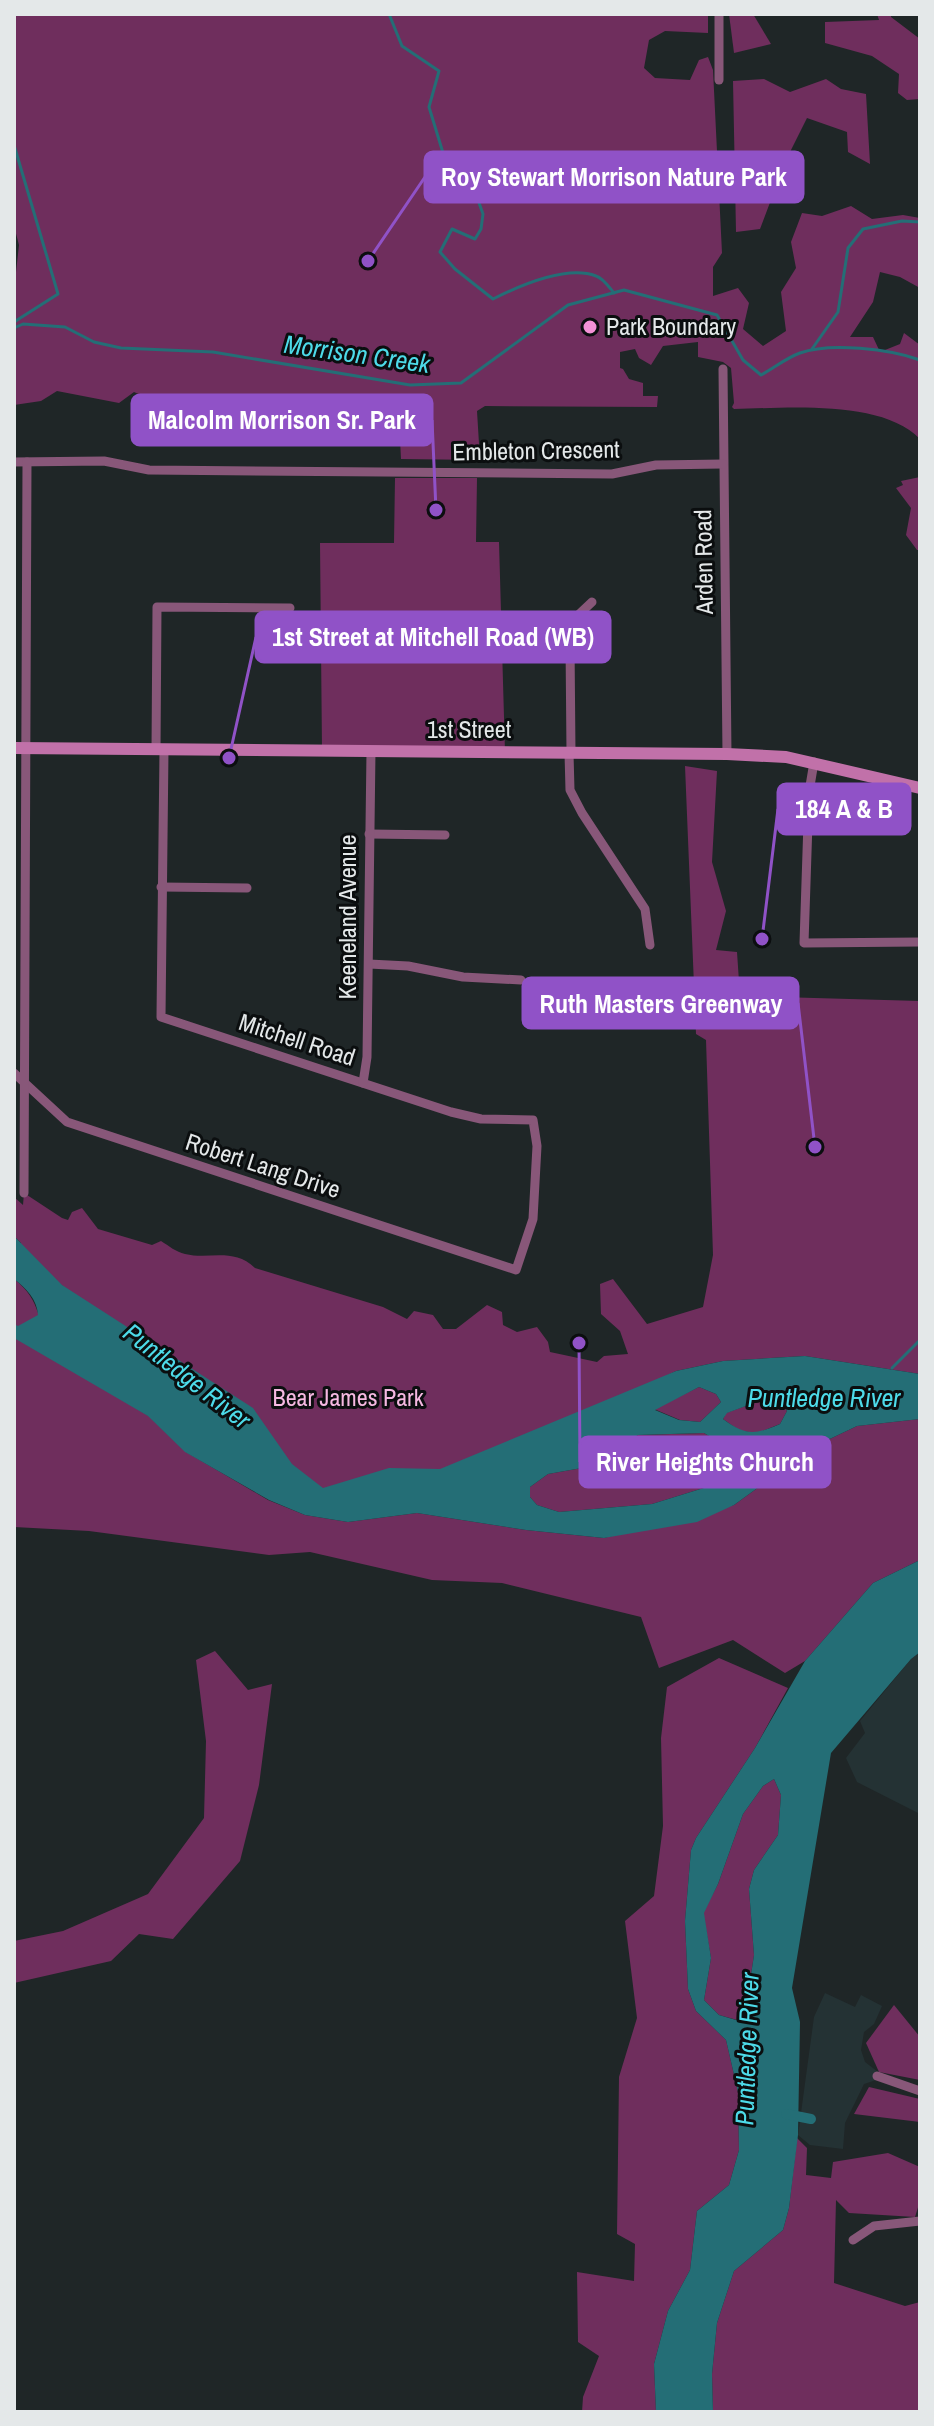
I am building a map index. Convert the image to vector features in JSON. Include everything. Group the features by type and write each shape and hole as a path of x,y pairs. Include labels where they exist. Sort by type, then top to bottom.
{"street":[{"path":"719,14 719,80"},
{"name":"Arden Road","path":"723,369 727,754"},
{"name":"Embleton Crescent","path":"14,462 104,461 149,470 612,474 656,465 723,464"},
{"path":"24,1193 20,748 27,462"},
{"path":"592,602 575,618 570,643 570,790 645,909 650,945"},
{"name":"Mitchell Road","path":"290,608 157,607 161,1017 451,1112 481,1119 533,1120 537,1146 533,1219 516,1270"},
{"name":"1st Street","path":"20,748 727,754 786,757 920,788"},
{"name":"Keeneland Avenue","path":"363,1083 367,1057 371,751"},
{"path":"814,762 809,792 804,943 920,942"},
{"path":"369,834 445,835"},
{"path":"161,887 247,888"},
{"path":"369,964 408,966 463,977 521,980"},
{"name":"Robert Lang Drive","path":"14,1073 67,1122 516,1270"},
{"path":"877,2076 920,2091"},
{"path":"853,2240 874,2226 920,2221"}],"shaded area":[{"path":"920,1652 920,1814 857,1782 846,1758 865,1733 860,1721"},
{"path":"825,1993 855,2007 861,1995 882,2006 874,2024 864,2032 861,2050 865,2062 878,2072 876,2080 864,2084 845,2123 843,2149 810,2145 798,2135 814,2017"}],"green space":[{"path":"14,14 708,14 708,33 665,31 649,40 644,68 655,78 690,80 699,60 708,57 713,70 722,253 713,267 713,296 738,288 749,303 743,329 763,346 786,331 781,292 796,268 791,242 802,213 822,216 851,206 872,219 903,215 920,218 920,288 900,277 880,272 873,302 850,337 873,337 880,352 900,344 904,333 920,345 920,439 903,426 858,412 806,408 734,409 731,368 723,362 698,357 698,342 663,346 651,365 639,358 635,349 620,352 620,368 629,379 643,383 643,396 658,396 657,407 485,406 477,411 480,460 401,459 400,439 391,416 296,419 224,404 219,420 169,408 134,392 119,403 57,391 41,401 14,405 14,290 19,245 14,226"},
{"path":"729,14 753,14 771,44 734,53"},
{"path":"877,14 891,14 920,39 920,99 907,100 898,93 899,74 872,56 825,43 825,22 879,20"},
{"path":"764,79 790,92 826,79 841,89 866,94 870,164 848,152 847,132 807,118 786,160 760,229 736,232 733,81"},
{"path":"920,477 920,550 917,550 906,535 911,508 896,488 903,485 901,481"},
{"path":"395,478 477,478 476,542 499,542 505,752 322,751 320,543 394,543"},
{"name":"Bear James Park","path":"685,766 717,771 712,862 726,911 716,950 737,952 740,996 920,1001 920,1374 805,1356 723,1361 676,1371 460,1477 338,1494 309,1488 20,1251 21,1243 14,1236 14,1197 23,1205 24,1193 68,1220 72,1212 82,1208 98,1229 152,1245 161,1241 185,1254 238,1258 255,1268 383,1307 407,1319 414,1311 433,1315 443,1329 456,1329 487,1305 502,1312 503,1325 517,1332 537,1327 548,1342 550,1352 597,1362 604,1356 628,1354 620,1331 601,1314 600,1284 613,1279 647,1324 703,1307 713,1255 706,1040 696,1034"},
{"path":"14,1279 35,1304 47,1355 149,1416 186,1452 268,1500 305,1515 348,1522 417,1513 526,1530 604,1538 734,1505 815,1446 857,1426 920,1419 920,1560 873,1583 805,1661 785,1673 733,1640 659,1668 641,1617 502,1583 432,1580 310,1552 269,1555 89,1531 14,1527"},
{"path":"699,1387 716,1394 721,1402 700,1422 680,1420 654,1409"},
{"path":"765,1399 782,1404 787,1411 780,1424 758,1433 740,1431 723,1419 726,1413"},
{"path":"704,1433 734,1451 738,1466 723,1482 652,1504 559,1512 537,1505 530,1497 530,1487 548,1474 593,1466 638,1435"},
{"path":"215,1651 248,1690 272,1684 259,1785 240,1861 173,1939 139,1934 111,1961 14,1983 14,1941 63,1931 148,1894 204,1818 206,1741 196,1660"},
{"path":"719,1658 788,1688 755,1748 691,1850 685,1921 688,1989 696,2011 726,2040 738,2092 739,2150 729,2185 697,2211 690,2270 668,2311 654,2364 656,2412 582,2412 583,2397 599,2356 578,2342 577,2272 634,2281 635,2244 617,2234 619,2077 637,2018 625,1921 654,1896 663,1826 661,1738 667,1687"},
{"path":"774,1779 781,1795 778,1835 754,1870 749,1889 754,1955 745,2014 737,2020 719,2015 704,2000 711,1958 703,1913 718,1884 743,1814 763,1786"},
{"path":"894,2005 920,2037 920,2080 879,2072 866,2043"},
{"path":"869,2087 920,2099 920,2122 854,2114"},
{"path":"797,2138 807,2148 806,2175 831,2178 833,2162 888,2153 920,2167 920,2201 915,2217 849,2213 836,2200 834,2283 905,2306 920,2302 920,2412 713,2412 712,2374 717,2323 734,2271 783,2230 789,2208"}],"water":[{"name":"Puntledge River","path":"14,1236 62,1285 253,1408 292,1464 323,1488 389,1468 440,1469 676,1371 723,1361 805,1356 920,1374 920,1419 857,1426 815,1446 734,1505 697,1522 604,1538 526,1530 417,1513 348,1522 305,1515 269,1500 185,1452 148,1416 14,1338 14,1324 18,1326 38,1315 30,1294 14,1279","holes":["699,1387 716,1394 721,1402 700,1422 679,1420 655,1410","765,1399 782,1404 787,1411 780,1424 751,1432 723,1419 727,1413","704,1433 734,1451 738,1466 723,1482 652,1504 559,1512 537,1505 530,1497 530,1487 548,1474 593,1466 638,1435"]},
{"name":"Puntledge River","path":"920,1560 920,1652 831,1753 792,1988 800,2022 798,2135 789,2208 783,2230 734,2271 717,2323 712,2374 713,2412 656,2412 654,2364 668,2311 690,2270 697,2211 729,2185 739,2150 738,2092 726,2040 696,2011 688,1989 685,1921 691,1850 805,1661 873,1583","holes":["774,1779 781,1795 778,1835 754,1870 749,1889 754,1955 745,2014 736,2020 719,2015 704,2000 711,1958 704,1913 743,1814 763,1786"]}],"waterway":[{"path":"389,14 402,46 439,71 429,107 447,166 473,186 483,214 481,229 475,239 452,229 440,252 455,269 493,299 529,283 571,273 599,277 614,293"},
{"path":"14,145 58,294 14,322"},
{"path":"812,349 838,312 848,248 863,229 902,221 920,222"},
{"name":"Morrison Creek","path":"14,328 23,324 65,327 94,342 121,348 213,352 410,385 461,383 568,305 624,290 717,315 743,360 761,375 795,355 827,348 877,350 920,360"},
{"path":"892,1368 920,1340"},
{"path":"786,2114 811,2119"}],"place":[{"name":"Roy Stewart Morrison Nature Park","path":"368,261"},
{"name":"Park Boundary","path":"590,327"},
{"name":"Malcolm Morrison Sr. Park","path":"436,510"},
{"name":"1st Street at Mitchell Road (WB)","path":"229,758"},
{"name":"184 A & B","path":"762,939"},
{"name":"Ruth Masters Greenway","path":"815,1147"},
{"name":"River Heights Church","path":"579,1343"}]}
